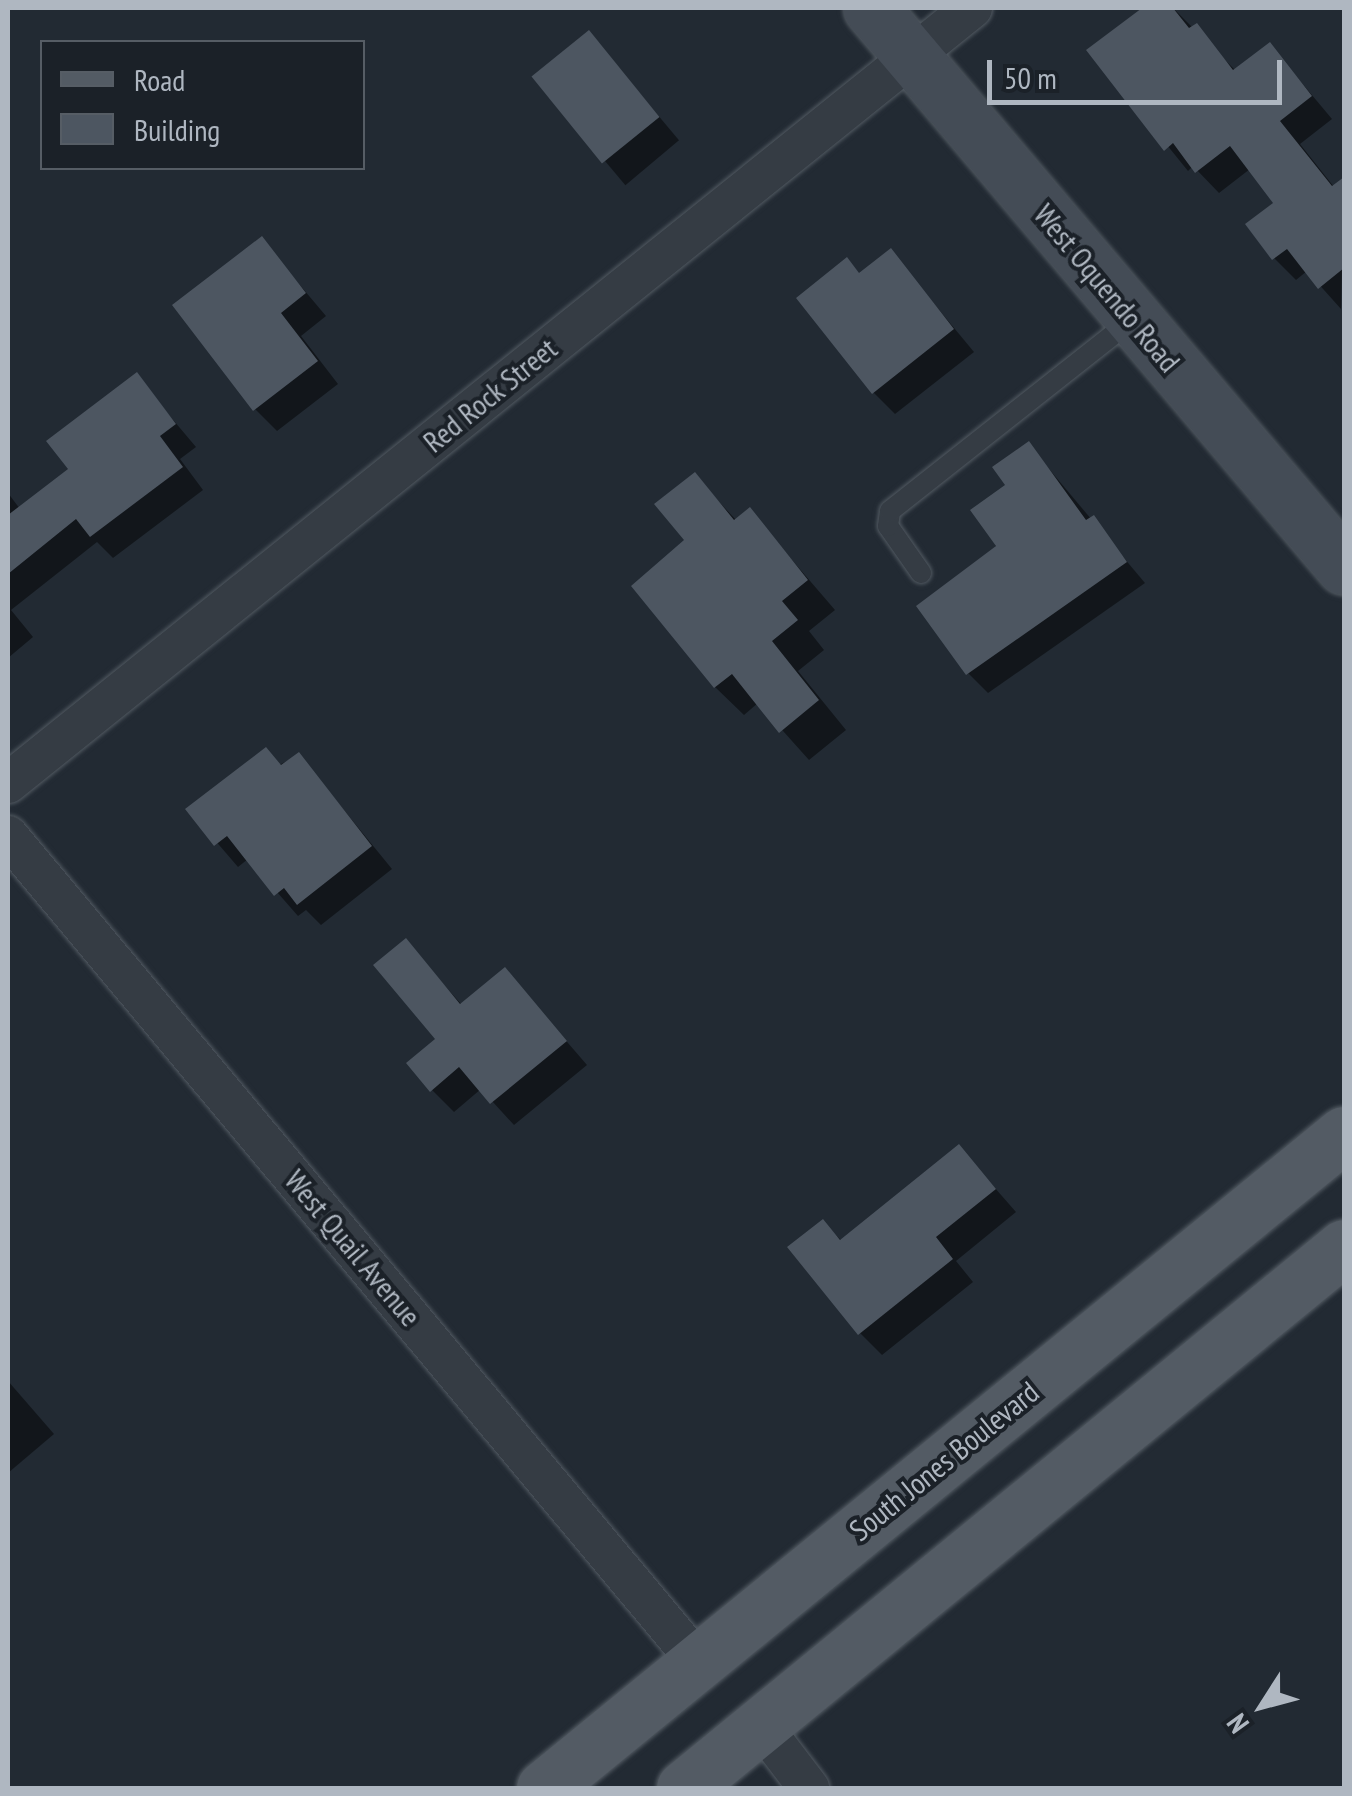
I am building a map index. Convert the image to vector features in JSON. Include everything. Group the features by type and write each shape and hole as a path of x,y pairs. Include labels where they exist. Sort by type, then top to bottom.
{"main road":[{"name":"South Jones Boulevard","path":"544,1788 1344,1134"},
{"path":"684,1788 1344,1246"}],"street":[{"name":"West Oquendo Road","path":"871,8 1344,567"},
{"name":"Red Rock Street","path":"8,783 972,8"},
{"name":"West Quail Avenue","path":"8,836 698,1662"},
{"path":"760,1724 808,1788"}],"lane":[{"path":"921,573 888,526 890,511 1134,319"}],"building":[{"path":"1142,8 1173,8 1189,28 1197,23 1233,70 1270,42 1312,96 1280,121 1332,186 1344,177 1344,268 1318,289 1287,249 1272,260 1245,224 1273,203 1230,146 1195,173 1173,143 1164,151 1086,50"},
{"path":"589,30 659,117 602,164 531,77"},
{"path":"262,236 306,293 281,313 318,361 253,411 172,305"},
{"path":"891,248 954,329 872,394 796,298 847,257 859,273"},
{"path":"137,372 176,424 160,436 183,467 90,537 76,519 8,574 8,515 68,469 46,441"},
{"path":"1029,441 1086,520 1094,515 1127,562 966,675 916,606 996,546 970,510 1005,485 992,467"},
{"path":"695,472 734,520 750,507 808,580 782,601 798,620 772,641 819,700 779,733 732,674 714,688 631,586 684,540 654,504"},
{"path":"266,747 281,765 299,752 372,846 297,905 284,888 274,896 227,836 214,846 185,809"},
{"path":"406,938 460,1004 505,967 567,1041 490,1104 459,1067 430,1092 406,1063 435,1039 373,965"},
{"path":"959,1144 996,1189 936,1237 953,1259 858,1335 787,1247 823,1219 840,1240"}]}
